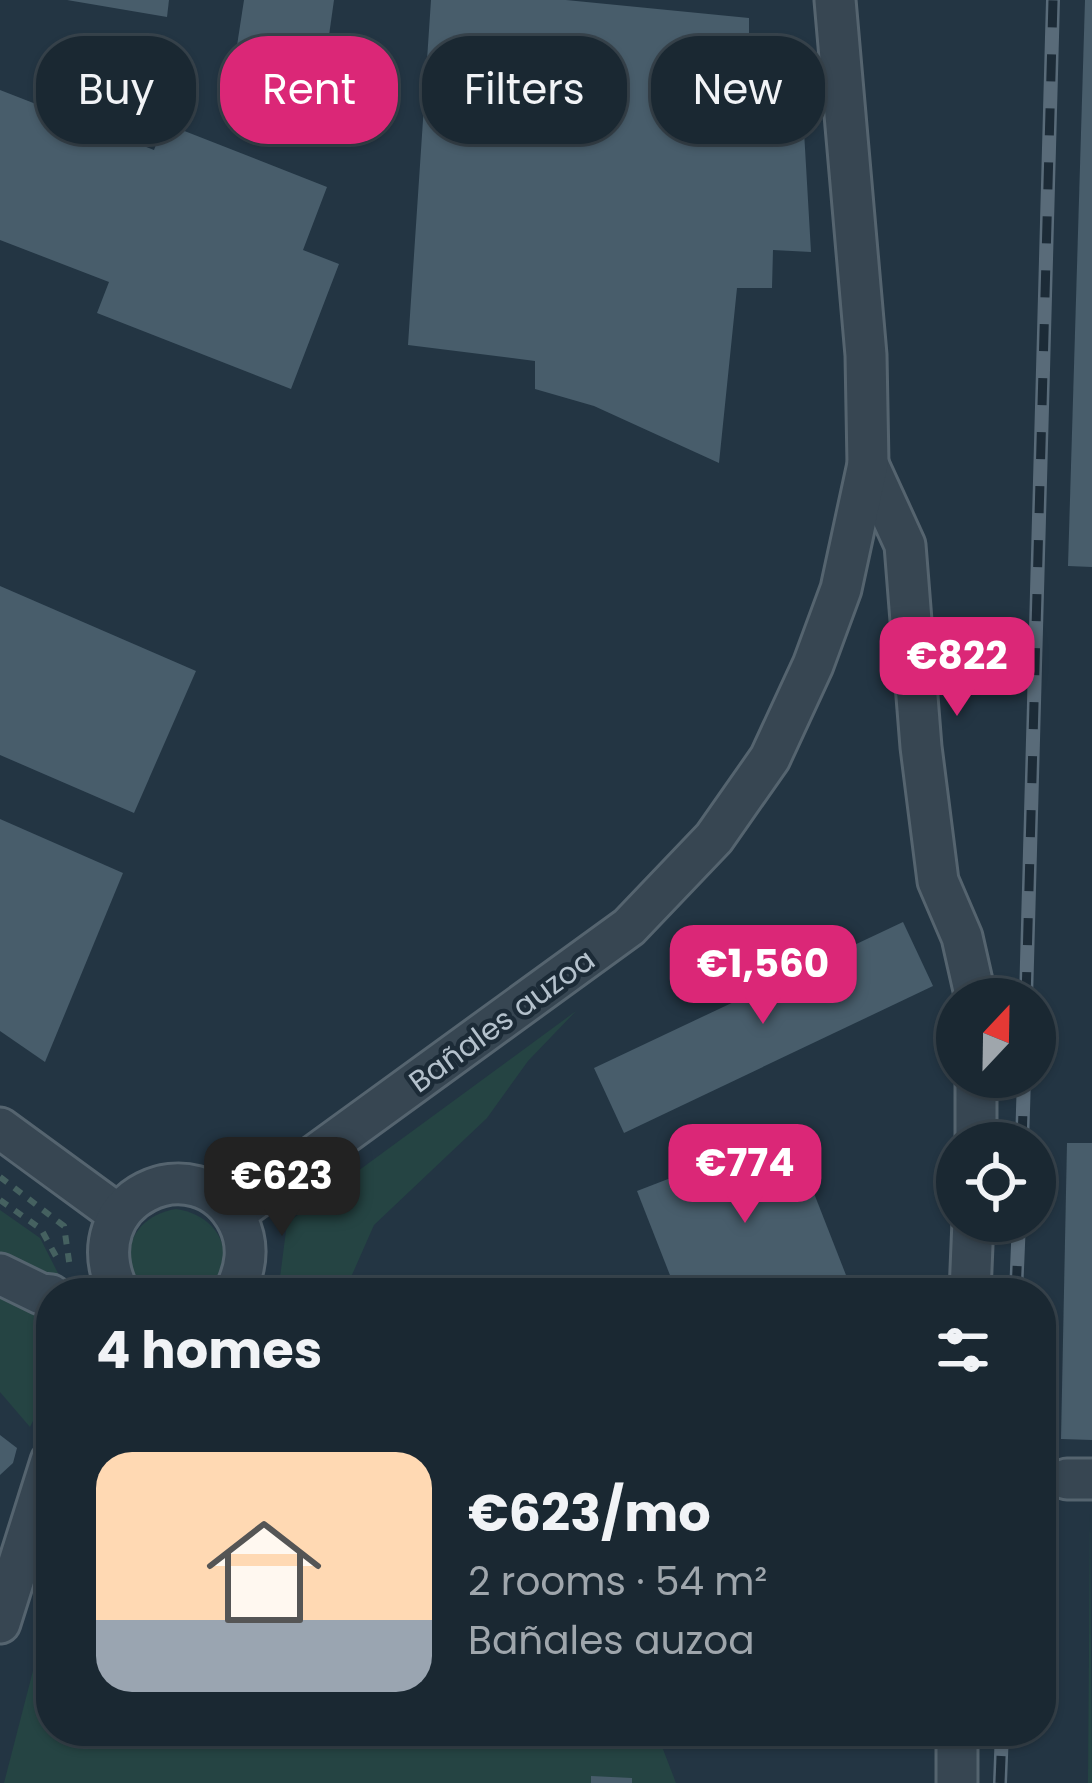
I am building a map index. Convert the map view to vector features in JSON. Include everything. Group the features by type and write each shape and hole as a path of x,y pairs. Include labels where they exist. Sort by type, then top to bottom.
{"street":[{"name":"Bañales auzoa","path":"234,1214 629,928 714,838 770,758 814,665 841,589 868,464 866,355 835,0"},
{"name":"Bañales auzoa","path":"868,464 905,545 938,881 962,937 971,978"},
{"path":"0,1128 118,1215"},
{"path":"88,1278 107,1255 118,1215 148,1190 166,1184 204,1190 234,1214 246,1254 242,1278"},
{"path":"971,1278 972,1242"},
{"path":"0,1274 36,1292"},
{"path":"0,1622 15,1515 36,1484"},
{"path":"957,1746 957,1783"}],"path":[{"path":"0,1178 64,1226 81,1278"},
{"path":"0,1200 41,1229 78,1278"}],"green space":[{"path":"576,1011 528,1061 487,1118 374,1225 351,1278 280,1278 287,1223"},
{"path":"176,1209 191,1213 214,1229 224,1253 220,1278 133,1278 132,1240 148,1220"},
{"path":"0,1210 40,1238 60,1278 36,1278 36,1415 30,1427 0,1392"},
{"path":"1090,1511 1092,1783 1088,1783"},
{"path":"36,1659 36,1746 662,1746 676,1783 4,1783"}],"building":[{"path":"67,0 169,0 167,17"},
{"path":"244,0 334,0 329,36 238,36"},
{"path":"431,0 566,0 749,18 749,36 651,36 651,144 805,144 811,252 773,250 772,288 737,288 719,463 594,406 535,389 535,361 408,345 422,135 422,144 627,144 627,36 429,36"},
{"path":"1085,0 1092,0 1092,567 1068,566"},
{"path":"0,90 36,104 36,144 139,144 154,150 156,144 196,144 196,136 327,187 303,250 339,264 291,389 97,313 109,282 0,240"},
{"path":"0,586 196,671 134,813 0,755"},
{"path":"0,819 123,873 45,1062 0,1031"},
{"path":"903,922 933,986 624,1133 594,1068"},
{"path":"790,1132 847,1278 671,1278 637,1191"},
{"path":"1067,1143 1092,1143 1092,1440 1061,1439"},
{"path":"0,1435 17,1448 13,1463 0,1475"},
{"path":"591,1776 632,1778 632,1783 591,1783"}],"railway":[{"path":"1027,978 1053,0"},
{"path":"1023,1098 1023,1122"},
{"path":"1017,1278 1018,1242"},
{"path":"1000,1783 1001,1746"}]}
